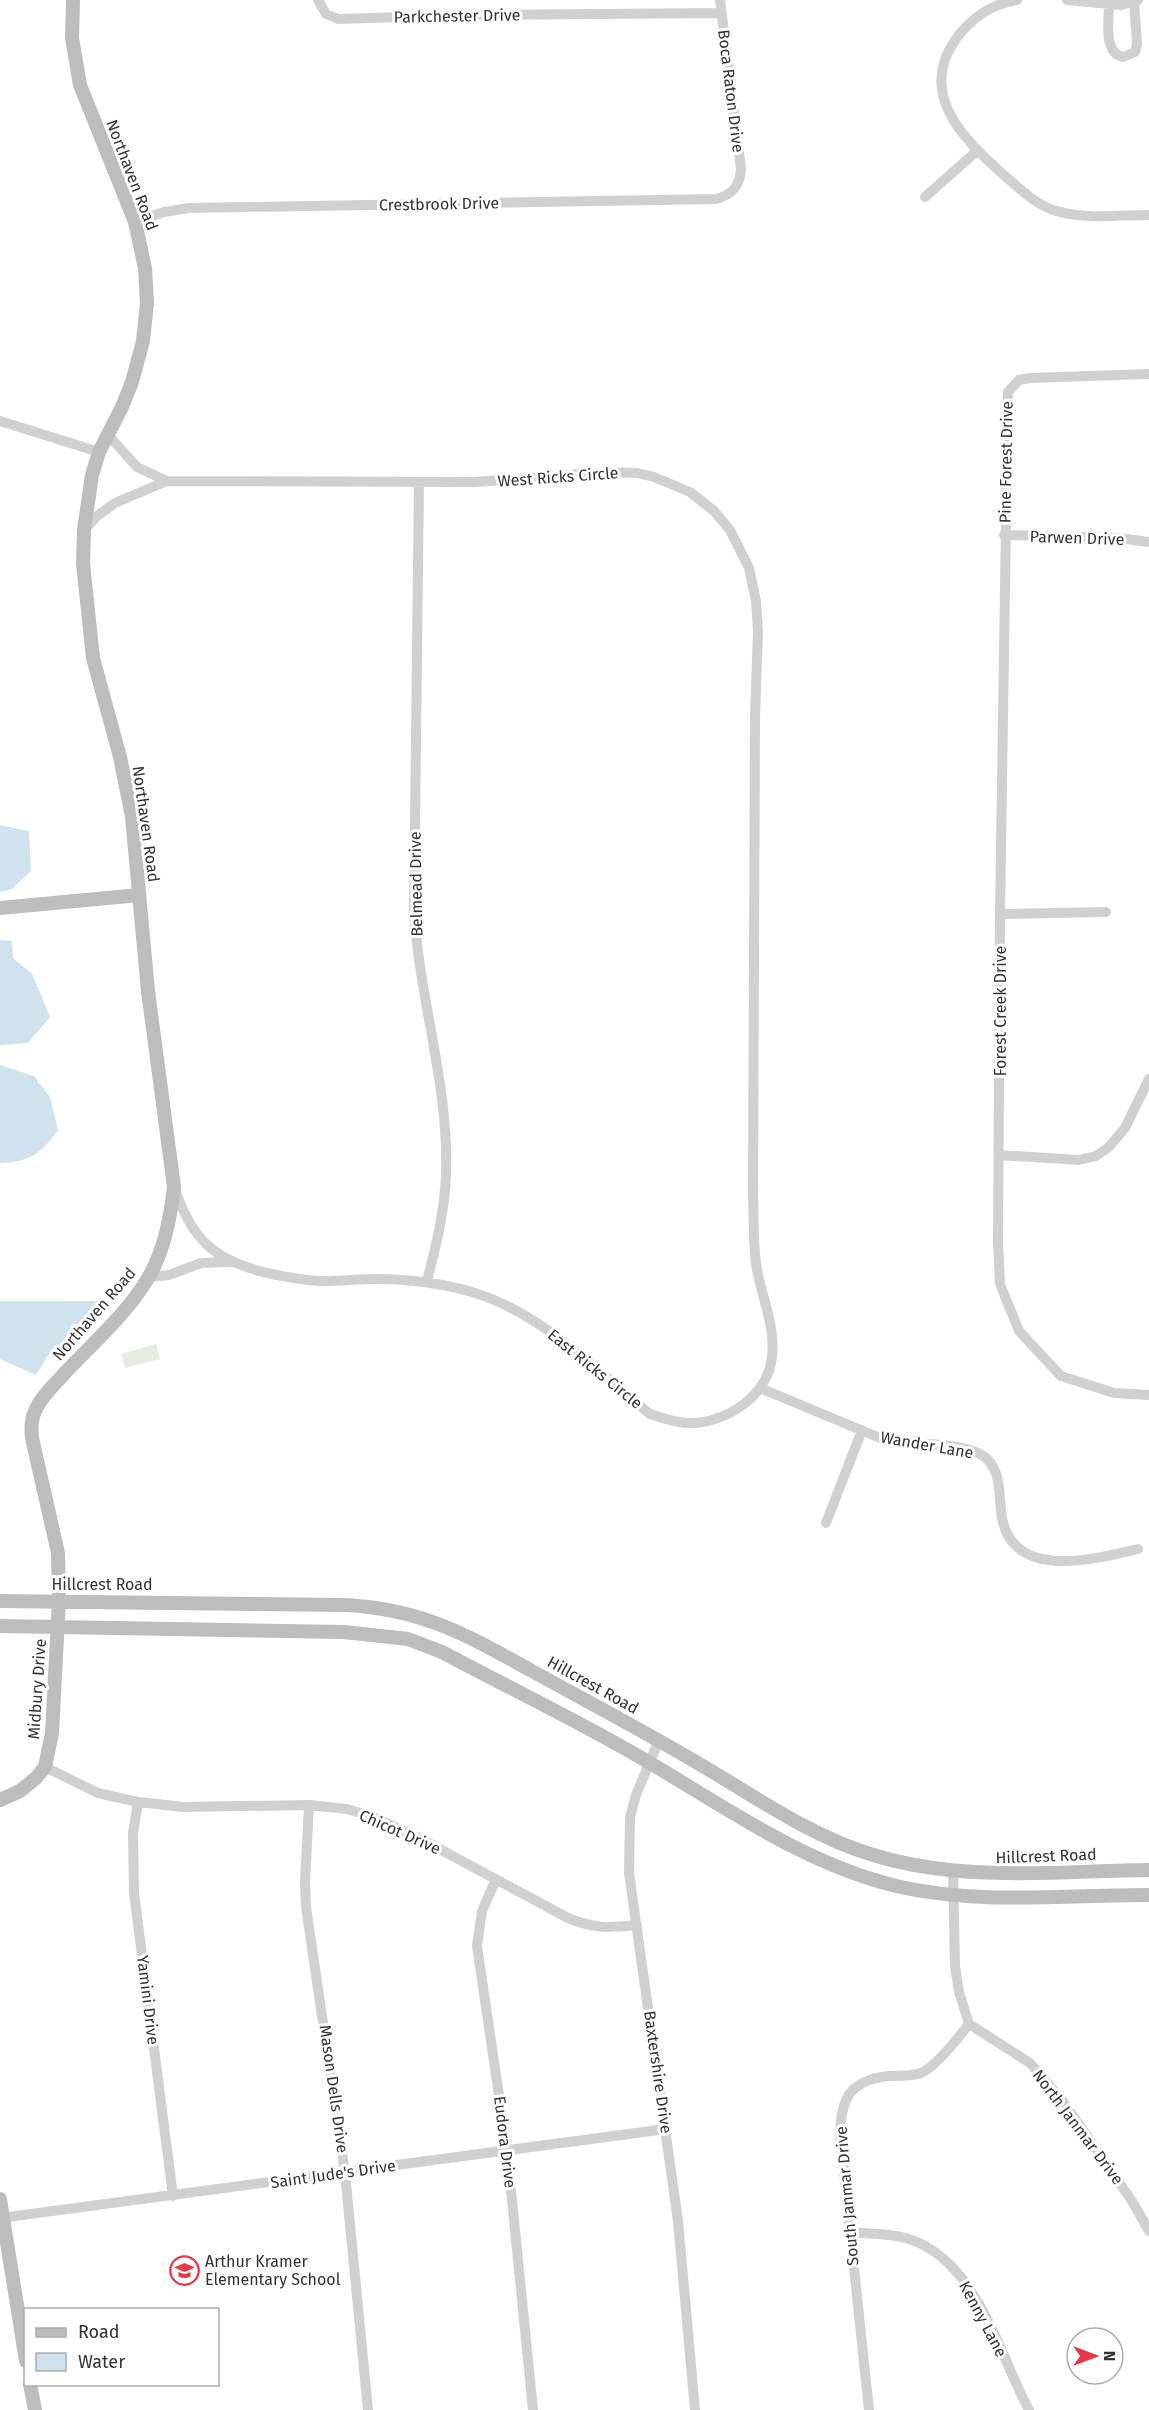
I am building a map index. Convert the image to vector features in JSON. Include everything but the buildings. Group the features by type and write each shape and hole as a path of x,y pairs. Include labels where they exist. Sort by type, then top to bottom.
{"main road":[{"name":"Northaven Road","path":"58,1627 57,1544 32,1438 34,1411 48,1392 130,1303 149,1277 163,1243 171,1214 174,1186 148,991 132,817 126,783 93,657 85,583 84,530 92,475 99,452 132,382 146,322 145,268 135,222 80,86 72,38 73,0"},
{"path":"0,908 139,895"},
{"name":"Hillcrest Road","path":"0,1601 346,1605 372,1606 405,1612 458,1630 659,1740 820,1834 869,1854 953,1872 1013,1875 1149,1870"},
{"path":"0,1626 344,1632 408,1639 442,1652 649,1762 773,1838 804,1854 854,1874 898,1886 953,1894 1015,1898 1149,1895"},
{"name":"Midbury Drive","path":"45,1767 52,1733 58,1627"},
{"path":"0,1800 26,1787 45,1767"},
{"path":"0,2199 1,2218 24,2350"},
{"path":"30,2386 34,2410"}],"street":[{"name":"Parkchester Drive","path":"318,0 326,14 338,19 468,15 721,13"},
{"name":"Boca Raton Drive","path":"720,0 741,169 739,181"},
{"path":"1017,0 993,6 981,13 960,34 945,54 942,83 946,107 955,127 993,165 1038,202 1052,209 1081,216 1149,215"},
{"path":"1073,1 1109,4 1121,5 1136,1 1137,44 1131,55 1123,57 1114,54 1110,46 1109,4"},
{"path":"925,197 978,150"},
{"name":"Crestbrook Drive","path":"135,222 164,212 189,208 716,199 731,194 739,181"},
{"name":"Pine Forest Drive","path":"1004,536 1007,398 1012,385 1019,380 1047,376 1149,374"},
{"path":"0,421 99,452"},
{"name":"West Ricks Circle","path":"108,435 137,467 167,481"},
{"name":"West Ricks Circle","path":"84,530 97,516 115,503 167,481 419,482 513,480 608,472 637,473 654,477 690,492 714,511 730,530 749,568 756,601 758,631 755,868"},
{"name":"Belmead Drive","path":"419,482 414,910 420,967 440,1084 446,1133 447,1172 439,1232 427,1281"},
{"name":"Parwen Drive","path":"1004,536 1119,538 1149,542"},
{"name":"Forest Creek Drive","path":"1004,536 1000,914 1000,1284 1019,1330 1061,1376 1114,1393 1149,1395"},
{"name":"East Ricks Circle","path":"149,1277 169,1275 201,1263 229,1262 301,1279 324,1281 374,1278 427,1281 476,1293 510,1307 546,1329 650,1414 668,1421 687,1423 713,1420 731,1413 760,1388 770,1368 773,1347 755,1250 753,1182 755,868"},
{"path":"1000,914 1106,912"},
{"path":"999,1155 1079,1160 1096,1156 1109,1147 1125,1128 1149,1079"},
{"name":"East Ricks Circle","path":"174,1186 183,1212 192,1228 204,1243 229,1262"},
{"name":"Wander Lane","path":"760,1388 885,1440 903,1444 960,1448 981,1454 991,1462 995,1471 1007,1538 1028,1556 1044,1560 1086,1560 1138,1549"},
{"path":"825,1523 862,1430"},
{"name":"Baxtershire Drive","path":"659,1740 630,1817 629,1873 678,2221 695,2410"},
{"name":"Chicot Drive","path":"45,1767 98,1792 138,1803 184,1807 309,1805 346,1809 381,1820 589,1927 609,1928 637,1925"},
{"name":"Yamini Drive","path":"138,1803 133,1833 134,1893 173,2196"},
{"name":"Mason Dells Drive","path":"309,1805 306,1907 345,2173 368,2410"},
{"path":"953,1872 955,1966 959,1992 969,2024"},
{"name":"Eudora Drive","path":"496,1879 482,1911 477,1946 507,2150 533,2410"},
{"name":"North Janmar Drive","path":"969,2024 1021,2056 1062,2100 1120,2182 1149,2231"},
{"name":"South Janmar Drive","path":"869,2410 840,2135 841,2118 848,2094 859,2084 873,2079 924,2072 969,2024"},
{"name":"Saint Jude's Drive","path":"1,2218 666,2128"},
{"name":"Kenny Lane","path":"850,2232 906,2238 932,2249 956,2270 982,2310 1029,2410"}],"shaded area":[{"path":"156,1344 160,1359 125,1368 121,1354"}],"water":[{"path":"0,825 29,831 31,871 12,889 0,892"},
{"path":"0,940 12,941 13,958 32,974 50,1017 28,1043 0,1045"},
{"path":"0,1065 34,1076 50,1097 58,1130 34,1155 19,1161 0,1163"},
{"path":"0,1301 99,1301 78,1329 48,1355 36,1375 0,1359"}],"place":[{"name":"Arthur Kramer Elementary School","path":"184,2270"}]}
